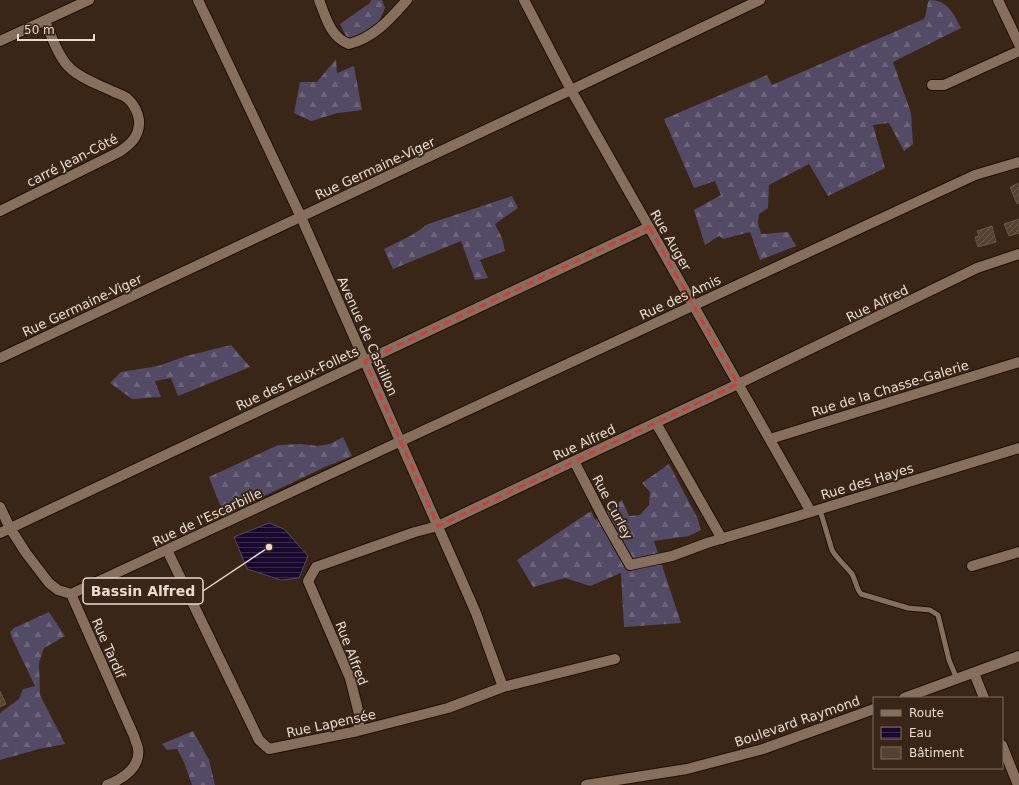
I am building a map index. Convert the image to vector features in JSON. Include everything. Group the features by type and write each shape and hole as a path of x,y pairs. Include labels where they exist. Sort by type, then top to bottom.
{"street":[{"path":"0,41 89,0"},
{"name":"Avenue de Castillon","path":"198,0 301,217 365,361 476,613 503,687"},
{"path":"319,0 334,34 341,41 348,44 365,38 378,30 407,0"},
{"name":"Rue Auger","path":"524,0 571,90 738,384 770,439 816,511"},
{"name":"Rue Germaine-Viger","path":"0,358 760,0"},
{"path":"998,0 1019,44"},
{"name":"carré Jean-Côté","path":"0,211 119,152 131,144 137,135 139,125 138,116 134,106 128,98 78,75 69,68 62,58 45,21"},
{"path":"932,85 944,85 1019,51"},
{"name":"Rue des Amis","path":"355,462 975,175 1019,162"},
{"name":"Rue des Feux-Follets","path":"0,533 649,227"},
{"name":"Rue Alfred","path":"358,731 360,718 350,678 308,581 316,567 415,532 438,526 738,384 977,268 1019,254"},
{"name":"Rue de la Chasse-Galerie","path":"770,439 1019,362"},
{"path":"656,423 722,539"},
{"name":"Rue des Hayes","path":"630,565 672,556 707,543 1019,448"},
{"name":"Rue Curley","path":"574,461 630,565"},
{"name":"Rue de l'Escarbille","path":"71,594 355,462"},
{"path":"0,506 10,528 26,553 49,583 58,590 71,594"},
{"name":"Rue Lapensée","path":"167,550 259,740 270,749 358,731 448,708 503,687 615,659"},
{"path":"972,566 1019,552"},
{"name":"Rue Tardif","path":"71,594 134,736 138,749 136,763 128,774 107,785"},
{"path":"907,697 1019,656"},
{"path":"974,673 984,697"},
{"name":"Boulevard Raymond","path":"586,785 687,769 763,749 873,709"},
{"path":"1003,748 1018,785"}],"lane":[{"path":"816,511 834,555 853,576 857,590 861,594 908,608 930,610 938,615 949,660 957,679"}],"highlighted area":[{"path":"649,227 738,384 438,526 365,361"}],"green space":[{"path":"371,0 382,0 385,8 382,16 372,30 349,42 340,24 370,3"},
{"path":"929,0 941,2 949,8 961,28 893,62 911,113 913,144 904,151 889,123 873,125 885,168 828,196 809,164 769,185 768,208 759,214 758,223 761,234 788,232 796,246 760,260 750,232 723,239 719,236 705,245 694,210 721,195 715,181 694,188 664,119 767,75 772,85 924,19"},
{"path":"336,59 337,73 354,66 362,110 338,113 311,121 294,113 300,82 317,82"},
{"path":"512,196 518,208 495,224 502,238 505,251 480,260 488,278 475,280 461,241 393,269 384,249 412,235 428,224"},
{"path":"231,345 250,367 178,396 171,378 155,381 161,397 132,399 110,383 121,372 158,366 186,356"},
{"path":"343,437 352,456 325,467 224,515 209,477 278,445 301,444 318,446 330,444"},
{"path":"669,464 697,517 701,530 689,536 654,541 681,623 624,627 621,573 590,586 565,578 533,587 517,560 591,511 595,520 622,500 629,516 640,515 649,505 650,492 642,483"},
{"path":"49,612 65,636 44,648 39,663 40,695 65,744 39,749 0,760 0,713 19,699 23,689 35,686 10,632 14,628"},
{"path":"193,731 209,760 215,785 192,785 184,762 177,749 167,750 162,744"}],"water":[{"path":"269,523 284,529 308,556 299,578 281,580 247,569 234,537"}],"building":[{"path":"1019,183 1019,203 1017,204 1010,187"},
{"path":"1019,219 1019,233 1009,236 1004,224"},
{"path":"992,226 996,242 978,247 975,237 979,236 977,231"},
{"path":"0,691 6,704 0,707"}],"place":[{"name":"Bassin Alfred","path":"269,547"}]}
